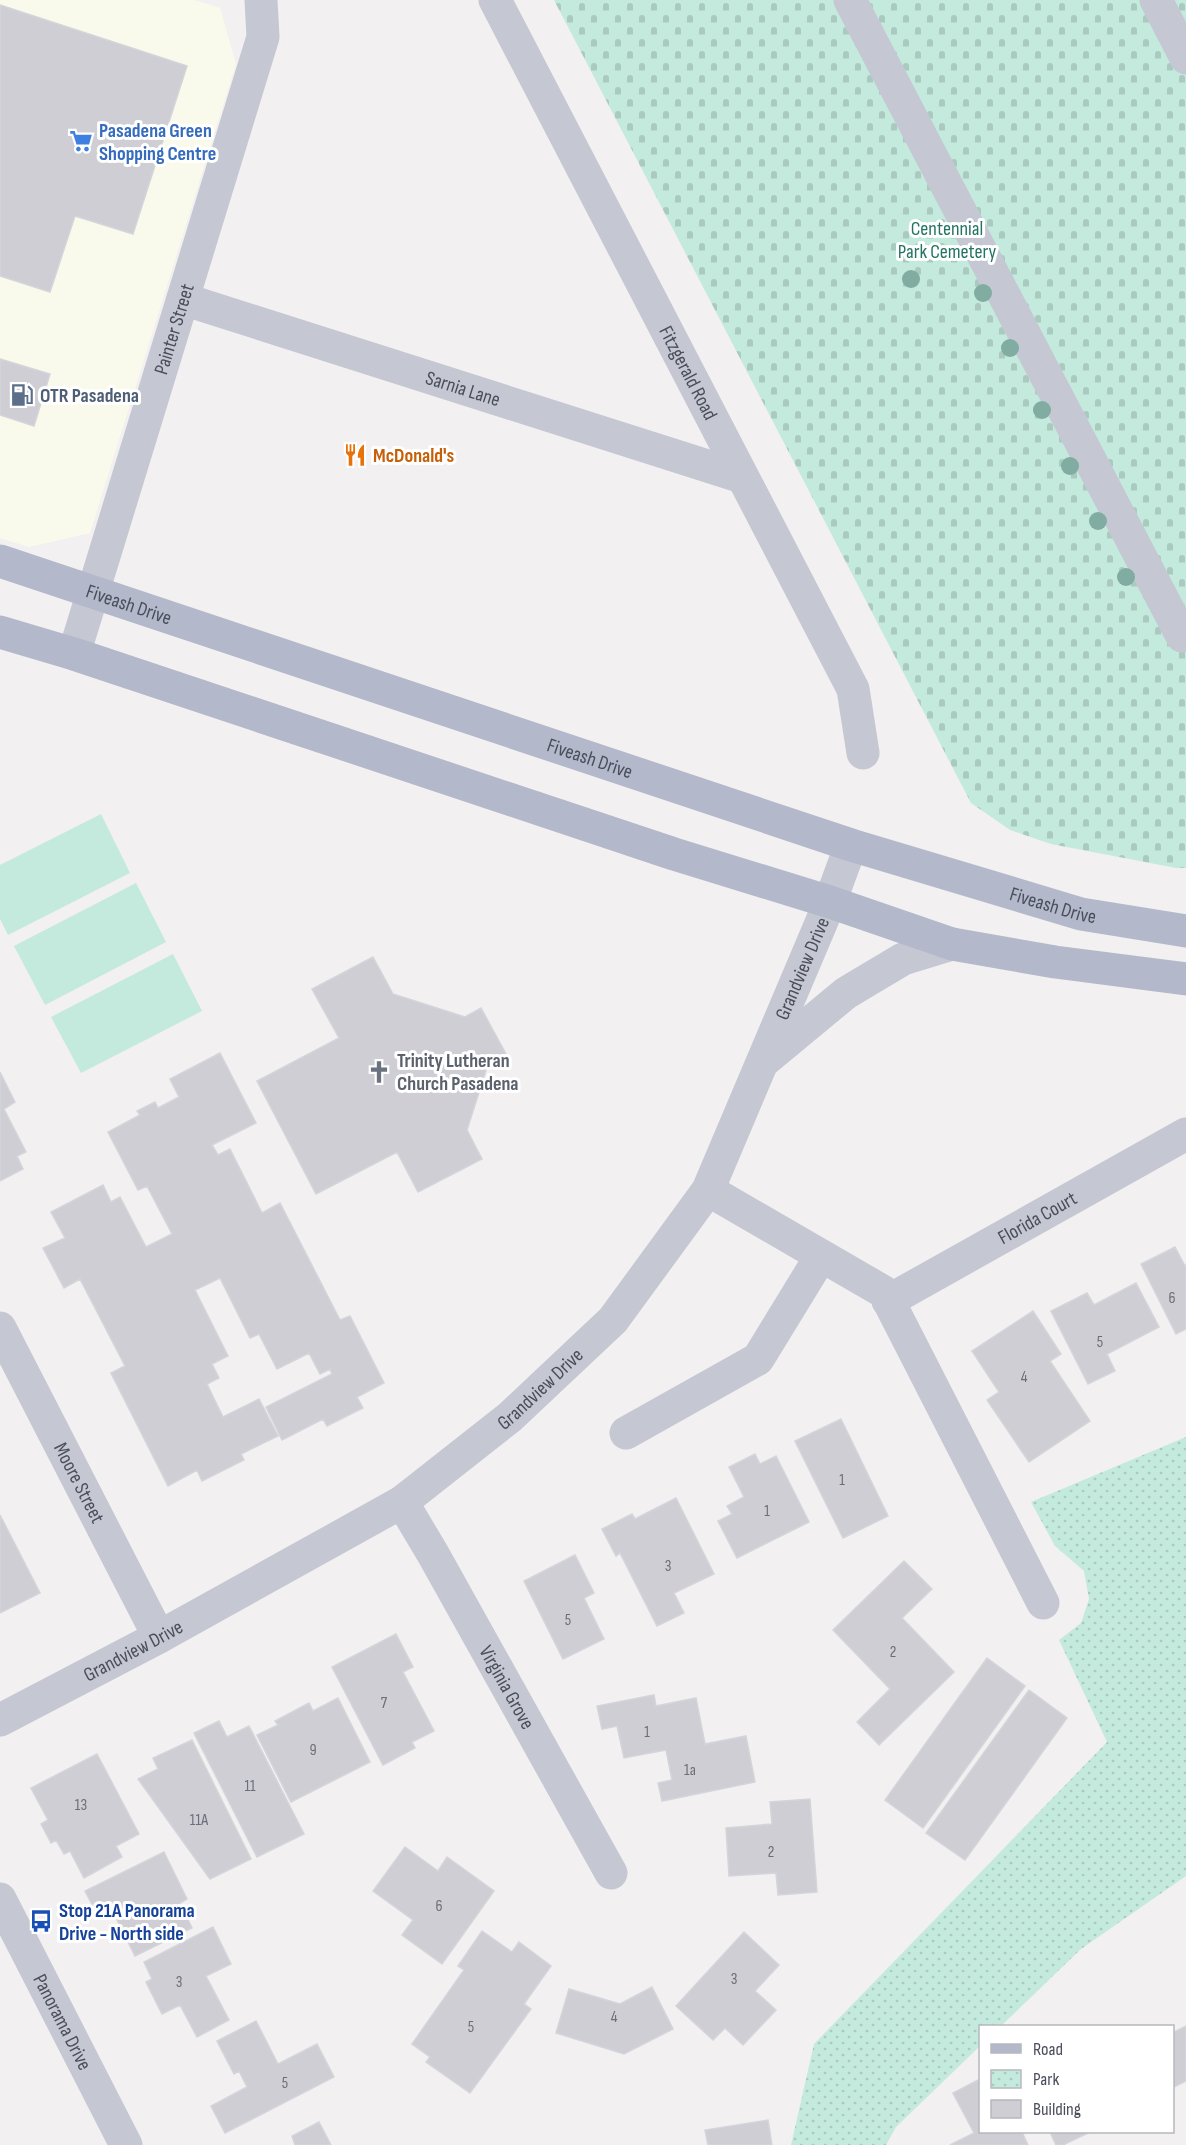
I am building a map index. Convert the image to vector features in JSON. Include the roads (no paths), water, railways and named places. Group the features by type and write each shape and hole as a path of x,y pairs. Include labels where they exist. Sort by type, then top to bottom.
{"main road":[{"name":"Fiveash Drive","path":"0,561 851,845 1081,914 1186,931"},
{"path":"0,632 74,654 952,944 1055,962 1186,979"}],"street":[{"name":"Painter Street","path":"74,654 262,37 261,0"},
{"name":"Fitzgerald Road","path":"495,0 853,689 863,753"},
{"path":"850,0 1182,636 1186,634"},
{"path":"1156,0 1186,58"},
{"name":"Sarnia Lane","path":"183,299 742,477"},
{"name":"Grandview Drive","path":"0,1720 159,1637 402,1502 510,1417 613,1320 708,1190 830,902 851,845"},
{"path":"762,1063 846,993 903,959 952,944"},
{"name":"Florida Court","path":"888,1301 1186,1134"},
{"path":"708,1190 884,1292 1043,1603"},
{"path":"626,1433 758,1359 821,1256"},
{"name":"Moore Street","path":"0,1328 159,1637"},
{"name":"Virginia Grove","path":"402,1502 439,1564 611,1873"},
{"name":"Panorama Drive","path":"0,1899 126,2145"}],"place":[{"name":"Pasadena Green Shopping Centre","path":"81,141"},
{"name":"OTR Pasadena","path":"22,395"},
{"name":"McDonald's","path":"355,455"},
{"name":"Trinity Lutheran Church Pasadena","path":"379,1072"},
{"name":"Stop 21A Panorama Drive - North side","path":"41,1921"}],"park label":[{"name":"Centennial Park Cemetery","path":"947,240"}]}
